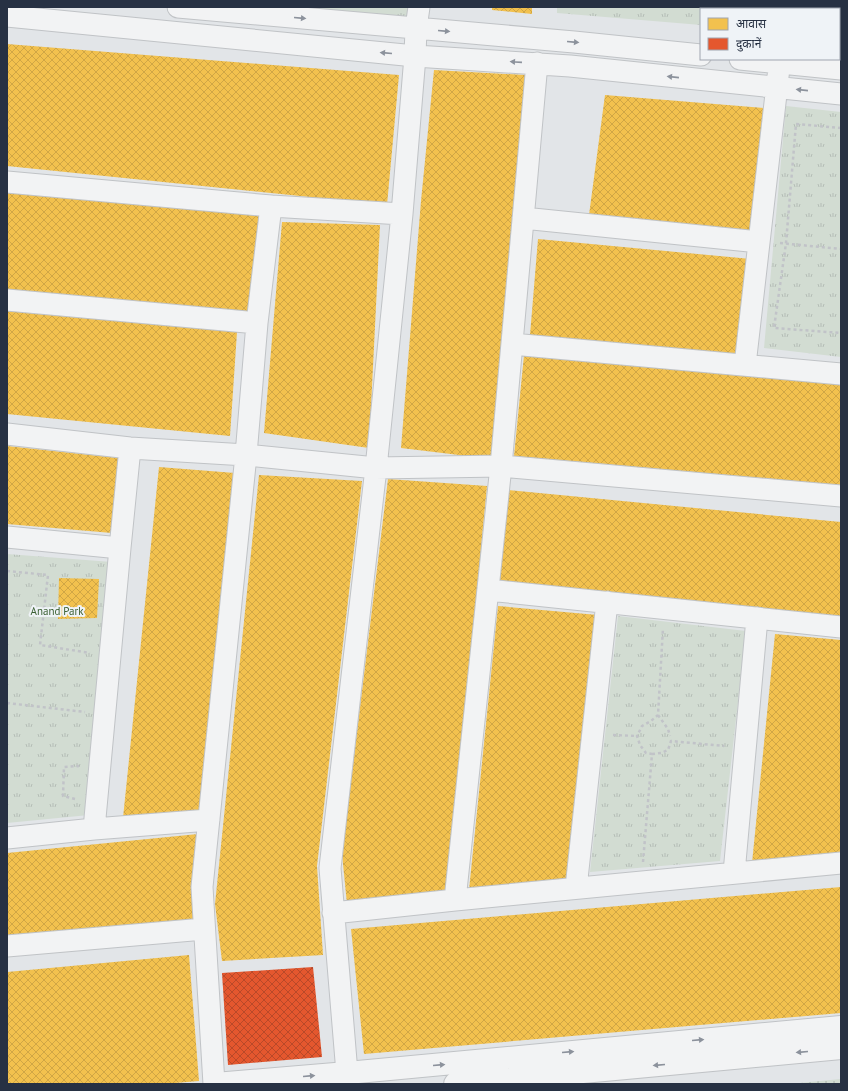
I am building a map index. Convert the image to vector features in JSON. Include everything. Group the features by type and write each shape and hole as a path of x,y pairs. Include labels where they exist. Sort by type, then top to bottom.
{"street":[{"path":"178,7 700,55"},
{"path":"348,1073 330,868 376,468 402,214 416,28 419,7"},
{"path":"265,15 303,45"},
{"path":"7,16 415,56 537,63 841,94"},
{"path":"760,60 780,61 841,69"},
{"path":"745,365 780,61"},
{"path":"455,900 501,466 537,63"},
{"path":"7,182 271,206 402,214"},
{"path":"271,206 257,323 246,455 202,887 214,1084 841,1027"},
{"path":"523,218 759,242"},
{"path":"7,300 257,323"},
{"path":"512,344 841,374"},
{"path":"7,434 130,448 246,455 376,468 501,466 841,496"},
{"path":"94,829 130,448"},
{"path":"7,537 120,548"},
{"path":"488,590 841,626"},
{"path":"576,888 607,602"},
{"path":"734,873 757,618"},
{"path":"7,838 94,829 209,820"},
{"path":"333,913 841,863"},
{"path":"7,946 204,929"},
{"path":"455,1084 841,1048"}],"path":[{"path":"841,128 796,124 786,243 774,328 841,333"},
{"path":"786,243 841,248"},
{"path":"7,571 48,574 40,644 95,654"},
{"path":"664,622 658,715 668,729 670,736"},
{"path":"7,703 89,712"},
{"path":"658,715 642,726 637,736 640,745 646,753 661,753 668,750 671,741 725,746"},
{"path":"611,735 637,736"},
{"path":"642,868 652,754"},
{"path":"78,800 63,796 64,767 84,766"}],"green space":[{"path":"273,7 410,7 408,20"},
{"path":"557,7 720,7 700,8 700,25 557,13"},
{"path":"786,106 841,112 841,357 764,348"},
{"name":"Anand Park","path":"7,554 112,562 89,815 7,823"},
{"path":"618,616 746,631 720,861 590,872"},
{"path":"841,1079 841,1084 789,1084"}],"building: आवास":[{"path":"492,7 532,7 532,14 492,10"},
{"path":"841,7 841,58 840,8 803,8"},
{"path":"7,44 399,75 387,205 7,166"},
{"path":"434,70 526,75 492,459 401,448 421,201"},
{"path":"605,95 764,108 750,234 589,215"},
{"path":"7,193 261,214 251,315 7,292"},
{"path":"282,222 380,225 369,448 264,433"},
{"path":"538,239 751,259 739,355 530,335"},
{"path":"7,311 237,332 230,436 7,414"},
{"path":"524,355 841,384 841,485 514,456"},
{"path":"7,446 119,458 112,533 7,524"},
{"path":"159,467 235,473 201,813 123,818"},
{"path":"259,475 362,481 317,866 323,955 222,961 215,904"},
{"path":"388,479 487,486 448,893 347,904 342,854"},
{"path":"508,490 841,522 841,617 498,582"},
{"path":"59,578 99,579 97,618 58,619"},
{"path":"498,606 598,615 568,880 469,890"},
{"path":"775,634 841,640 841,852 752,863"},
{"path":"198,834 196,922 7,938 7,853"},
{"path":"841,887 841,1013 364,1054 351,929"},
{"path":"189,955 199,1081 164,1084 7,1084 7,972"}],"building: दुकानें":[{"path":"313,967 322,1057 228,1065 222,973"}]}
